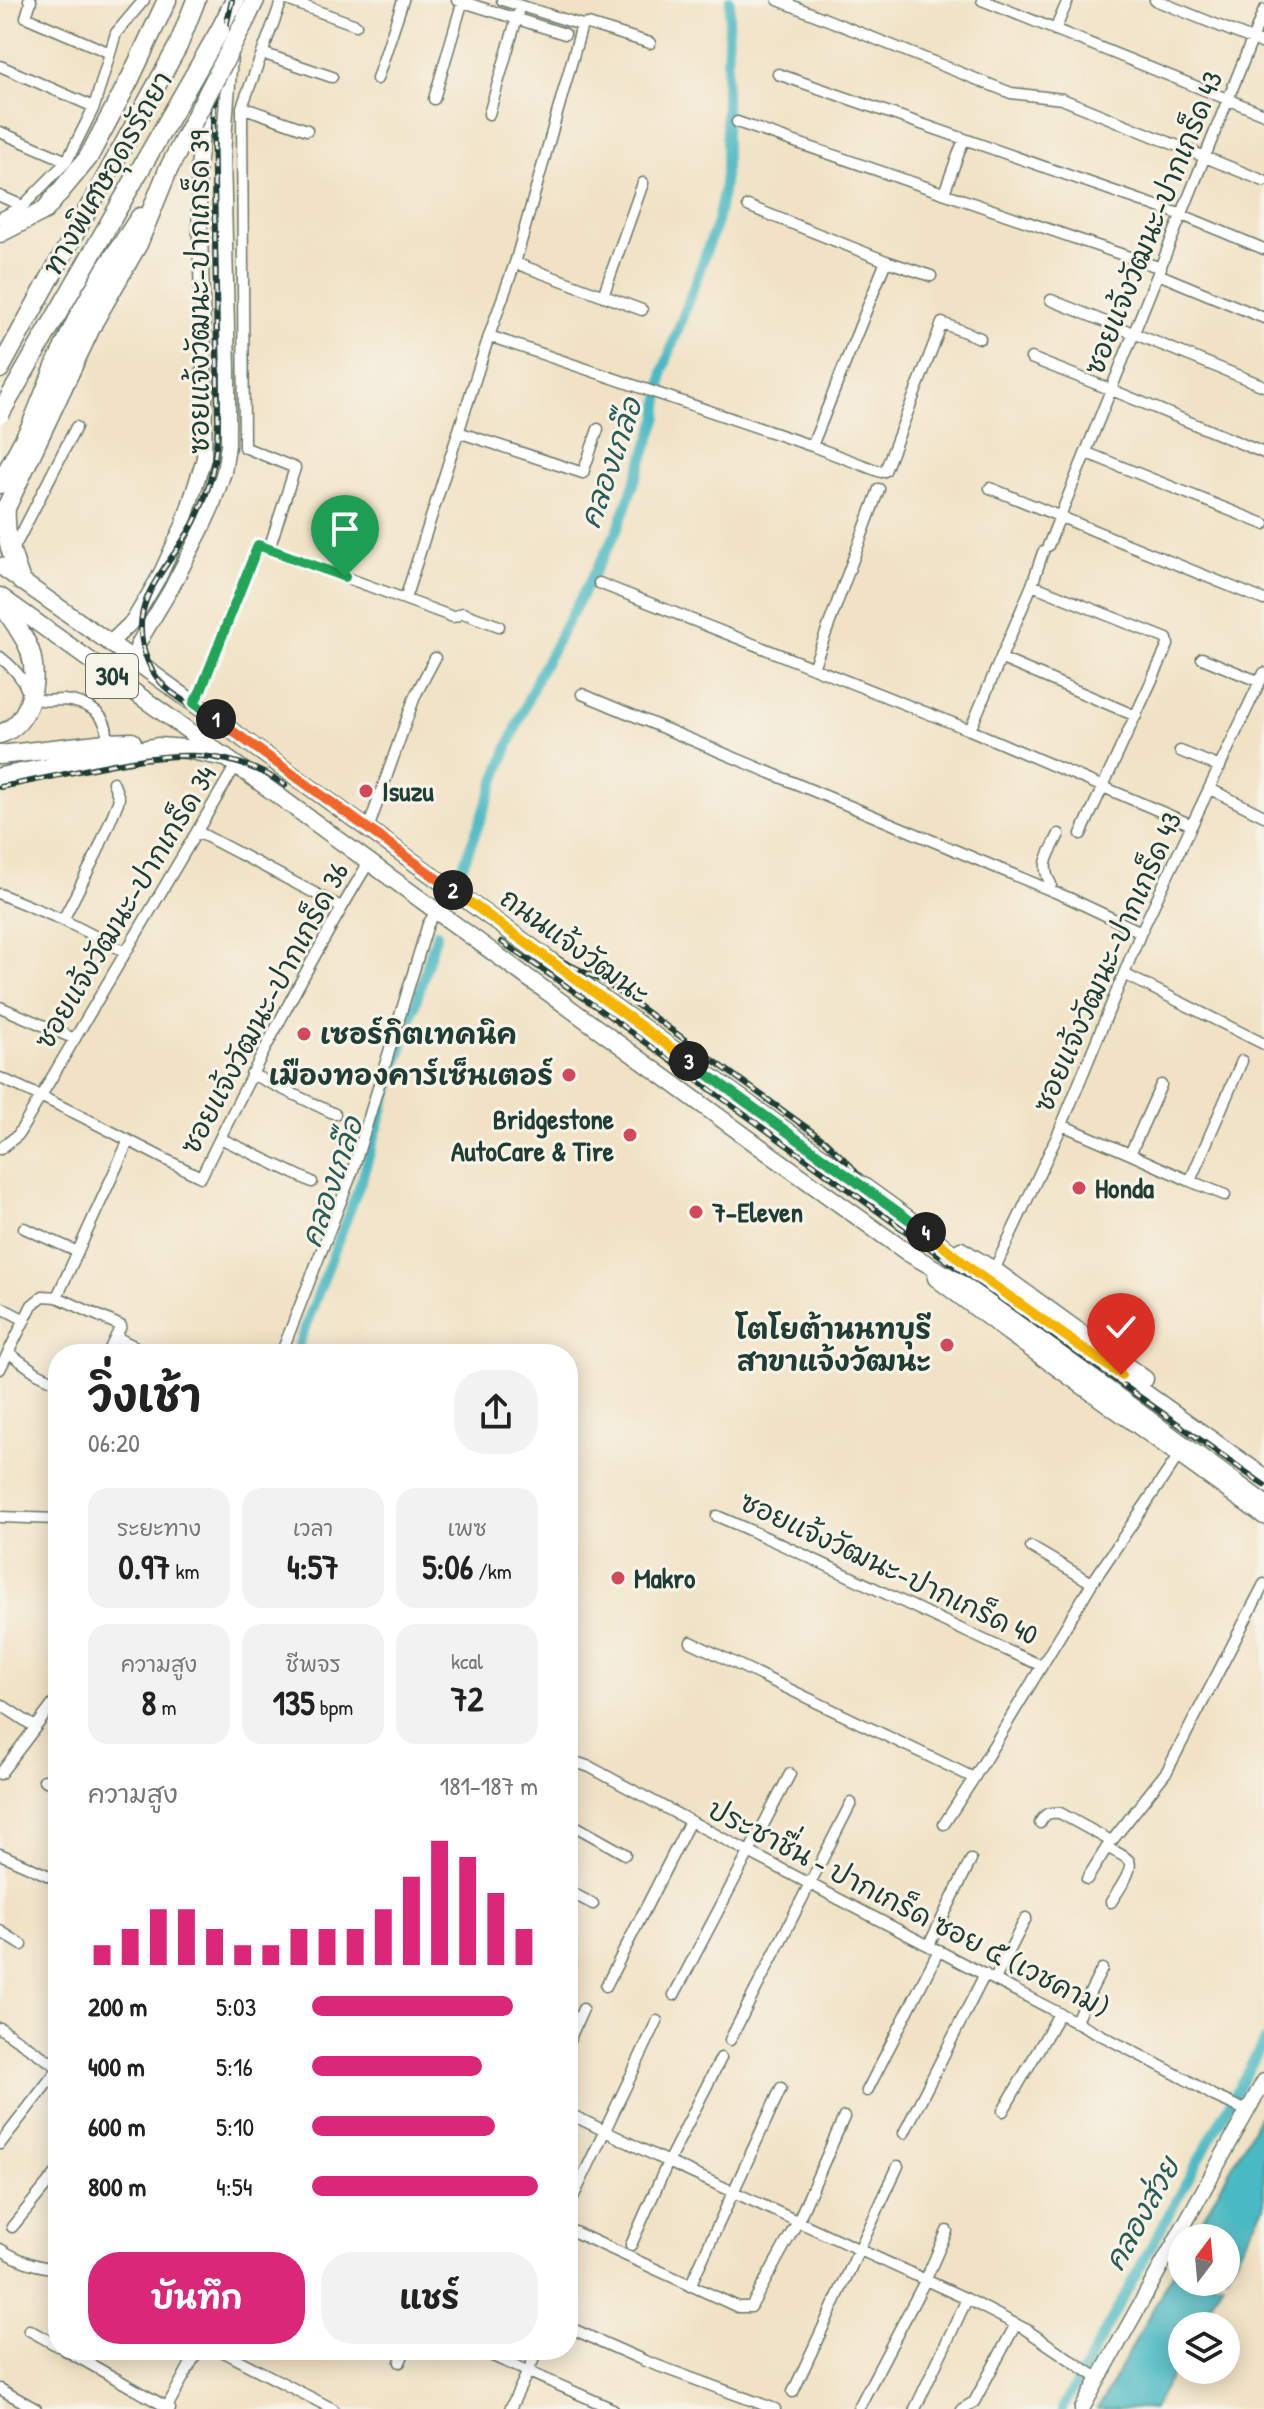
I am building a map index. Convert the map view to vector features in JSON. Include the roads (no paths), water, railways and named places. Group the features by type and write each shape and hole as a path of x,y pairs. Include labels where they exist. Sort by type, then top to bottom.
{"highway":[{"path":"0,233 45,210 88,158 167,0"},
{"name":"ทางพิเศษอุดรรัถยา","path":"0,369 178,46 196,0"},
{"name":"ทางพิเศษอุดรรัถยา","path":"0,414 235,0"},
{"path":"21,581 6,560 6,488 43,431 94,321 138,244 168,170 218,78 255,0"},
{"path":"0,347 39,278 112,169"},
{"path":"0,599 30,650 33,673 30,701 23,719 0,734"},
{"path":"0,755 138,742 186,749 230,761"},
{"path":"0,777 158,747"}],"main road":[{"name":"ซอยแจ้งวัฒนะ-ปากเกร็ด 39","path":"110,643 133,621 159,577 183,525 204,458 198,168 212,46 225,0"},
{"name":"ซอยแจ้งวัฒนะ-ปากเกร็ด 39","path":"134,660 138,644 201,531 224,472 228,445 228,371 223,155 231,40 243,0"},
{"name":"ถนนแจ้งวัฒนะ","path":"21,581 924,1230 976,1273 1264,1477"},
{"name":"ถนนแจ้งวัฒนะ","path":"0,599 230,761 908,1253 966,1286 1263,1511"},
{"name":"ถนนแจ้งวัฒนะ","path":"924,1230 994,1270 1264,1464"},
{"path":"1082,2409 1096,2377 1244,2110 1264,2081"}],"street":[{"path":"29,0 26,17 110,53"},
{"path":"0,218 23,206 67,161 94,107 116,33 144,0"},
{"path":"269,549 295,468 244,447 242,107 284,0 356,25"},
{"path":"377,79 403,0"},
{"path":"502,0 565,34"},
{"path":"778,0 1011,93 1062,99 1264,181"},
{"path":"982,0 1264,114"},
{"path":"1055,30 1068,0"},
{"path":"1155,0 1258,42"},
{"path":"434,99 461,1 588,24 650,43"},
{"path":"489,114 520,10"},
{"name":"ซอยแจ้งวัฒนะ-ปากเกร็ด 43","path":"970,730 1087,453 1228,99 1258,42 1264,10"},
{"path":"405,599 515,263 582,25"},
{"path":"262,53 332,77"},
{"path":"0,66 94,107"},
{"path":"778,74 1182,215 1264,249"},
{"path":"242,107 307,130"},
{"path":"737,122 1160,271 1264,318"},
{"path":"0,132 67,161"},
{"path":"944,193 964,139"},
{"path":"603,296 643,183"},
{"path":"0,196 23,206"},
{"path":"748,206 931,276"},
{"path":"812,446 886,261"},
{"path":"515,263 642,310"},
{"path":"1051,300 1264,386"},
{"path":"489,336 881,472 885,471 942,323 980,338"},
{"path":"1031,358 1264,453"},
{"path":"6,560 76,427"},
{"path":"458,432 583,473 598,429"},
{"path":"1087,453 1264,524"},
{"path":"990,488 1264,600"},
{"path":"813,668 879,489"},
{"path":"194,703 258,545 453,617 463,613 499,626"},
{"path":"599,583 970,730 1192,825"},
{"path":"1032,585 1167,639 1168,645 1081,834"},
{"path":"0,657 12,666 30,696 44,701 79,703 97,712 107,724 106,743"},
{"path":"368,829 415,696 435,658"},
{"path":"1202,658 1262,677"},
{"path":"1002,659 1136,716"},
{"name":"ซอยแจ้งวัฒนะ-ปากเกร็ด 43","path":"994,1270 1062,1125 1141,932 1262,677"},
{"path":"582,694 1050,890 1141,932"},
{"path":"1252,698 1264,706"},
{"path":"1180,751 1220,767"},
{"name":"ซอยแจ้งวัฒนะ-ปากเกร็ด 34","path":"0,1149 18,1135 198,832 230,761"},
{"path":"63,920 97,853 118,802 113,782"},
{"path":"1210,789 1264,816"},
{"path":"198,832 341,907"},
{"path":"1050,890 1051,884 1044,867 1059,834"},
{"name":"ซอยแจ้งวัฒนะ-ปากเกร็ด 36","path":"128,1142 201,1177 251,1074 341,907 369,862"},
{"path":"0,894 63,920 126,952"},
{"path":"285,1344 352,1173 428,924 436,912"},
{"path":"1124,974 1264,1044"},
{"path":"0,1007 75,1039"},
{"path":"1190,1181 1242,1061"},
{"path":"251,1074 335,1114"},
{"path":"0,1078 41,1095 128,1142 57,1297"},
{"path":"1130,1154 1161,1085"},
{"path":"1062,1125 1225,1195"},
{"path":"220,1138 312,1182"},
{"path":"24,1228 78,1252"},
{"path":"0,1369 32,1305 43,1296 57,1297 121,1326 112,1344"},
{"path":"0,1307 25,1320"},
{"path":"116,1337 130,1344"},
{"path":"9,1353 48,1378"},
{"name":"ซอยแจ้งวัฒนะ-ปากเกร็ด 40","path":"944,1824 1040,1665 1180,1450"},
{"name":"ซอยแจ้งวัฒนะ-ปากเกร็ด 40","path":"717,1516 1040,1665"},
{"path":"0,1517 48,1519"},
{"path":"1031,1547 1092,1583"},
{"path":"1087,1879 1109,1844 1167,1771 1264,1584"},
{"path":"691,1642 974,1778"},
{"path":"0,1704 35,1727"},
{"path":"0,1774 48,1711"},
{"name":"ประชาชื่น - ปากเกร็ด ซอย ๕ (เวชคาม)","path":"578,1763 1244,2110"},
{"path":"674,1995 790,1774"},
{"path":"44,1780 48,1782"},
{"path":"730,2040 851,1803"},
{"path":"1040,1823 1044,1815 1060,1813 1129,1860 1128,1875 1111,1902"},
{"path":"606,1986 690,1821"},
{"path":"578,1828 625,1854"},
{"path":"0,1854 48,1876"},
{"path":"867,2091 971,1860"},
{"path":"578,1896 593,1904"},
{"path":"904,2133 1026,1918"},
{"path":"0,1931 22,1945"},
{"path":"1075,2022 1102,1969"},
{"path":"578,2020 583,2009"},
{"path":"1003,2111 1059,2014"},
{"path":"578,2188 657,2021"},
{"path":"0,2028 48,2061"},
{"path":"631,2245 668,2162 721,2058"},
{"path":"0,2144 48,2081"},
{"path":"690,2286 781,2088"},
{"path":"578,2234 738,2307 751,2307 798,2221 844,2117"},
{"path":"578,2118 967,2299 1016,2324 1096,2377"},
{"path":"793,2392 898,2166"},
{"path":"12,2227 48,2183"},
{"path":"858,2409 926,2279 947,2231"},
{"path":"0,2249 24,2262 48,2268"},
{"path":"915,2409 967,2299"},
{"path":"962,2409 974,2402 1016,2324"},
{"path":"29,2330 48,2340"},
{"path":"578,2331 645,2361 775,2409"},
{"path":"83,2360 167,2408 193,2360"},
{"path":"238,2360 333,2409"},
{"path":"501,2360 613,2409"},
{"path":"510,2409 533,2360"},
{"path":"0,2389 36,2409"}],"water":[{"path":"1264,2108 1264,2207 1240,2251 1240,2224 1200,2224"},
{"path":"1168,2282 1168,2296 1215,2296 1206,2312 1168,2312 1168,2382 1153,2409 1098,2409"}],"waterway":[{"name":"คลองเกลือ","path":"461,871 538,676 617,531 658,417 663,371 717,222 723,192 730,0"},
{"name":"คลองเกลือ","path":"299,1344 363,1176 437,933"},
{"name":"คลองส่วย","path":"1062,2409 1264,2041"}],"railway":[{"path":"232,0 221,49 213,116 216,444 203,503 190,530 158,576 143,608 143,646 150,666 171,692 500,928 605,982 825,1141 851,1166 897,1225"},
{"path":"0,787 123,762 171,756 217,758 239,763 285,785"},
{"path":"502,942 1264,1485"}],"place":[{"name":"Isuzu","path":"366,791"},
{"name":"เซอร์กิตเทคนิค","path":"304,1034"},
{"name":"เมืองทองคาร์เซ็นเตอร์","path":"569,1075"},
{"name":"Bridgestone AutoCare & Tire","path":"630,1135"},
{"name":"Honda","path":"1079,1188"},
{"name":"7-Eleven","path":"696,1212"},
{"name":"โตโยต้านนทบุรี สาขาแจ้งวัฒนะ","path":"947,1345"},
{"name":"Makro","path":"618,1578"}]}
